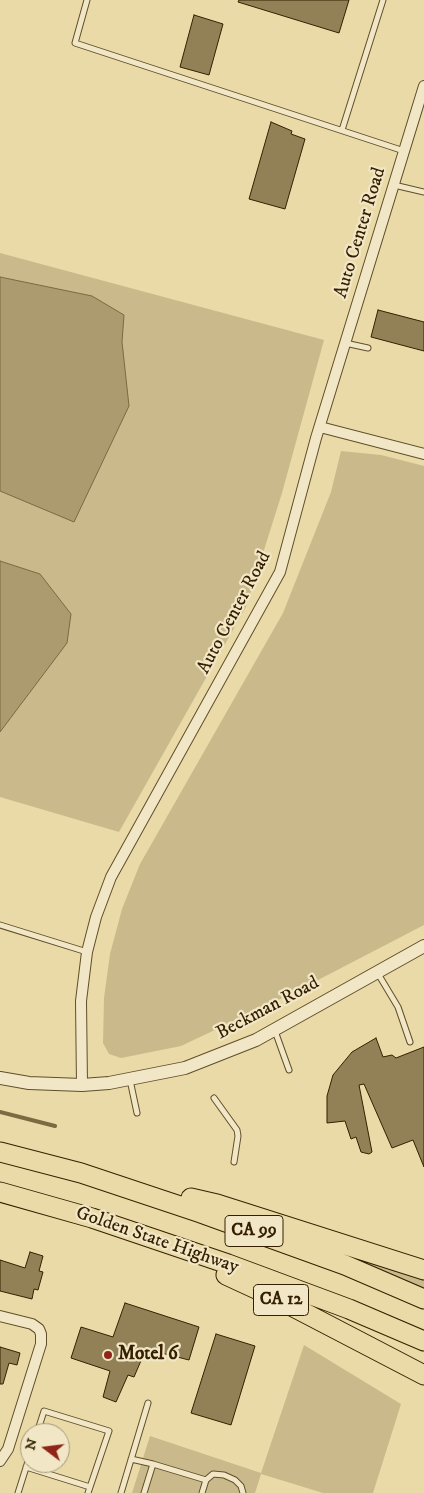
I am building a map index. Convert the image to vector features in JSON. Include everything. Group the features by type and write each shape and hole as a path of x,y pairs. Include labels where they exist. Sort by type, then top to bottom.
{"highway":[{"name":"CA 99","path":"0,1152 81,1173 270,1237 424,1299"},
{"path":"81,1173 217,1204 424,1270"},
{"name":"Golden State Highway","path":"0,1192 92,1218 285,1285 424,1341"},
{"name":"CA 12","path":"134,1233 278,1299 424,1375"}],"street":[{"name":"Auto Center Road","path":"82,1085 80,1001 87,952 96,917 111,877 280,572 320,426 424,86"},
{"path":"320,426 424,454"},
{"name":"Beckman Road","path":"0,1078 28,1083 82,1085 130,1079 185,1068 224,1054 274,1030 376,971 424,946"},
{"path":"0,1316 32,1324 39,1329 41,1344 8,1449 0,1461"}],"lane":[{"path":"87,0 74,43 404,150"},
{"path":"342,130 383,0"},
{"path":"394,184 424,192"},
{"path":"345,343 368,348"},
{"path":"0,924 87,952"},
{"path":"376,971 398,1007 410,1042"},
{"path":"274,1030 290,1070"},
{"path":"130,1079 137,1113"},
{"path":"214,1098 236,1130 238,1136 234,1162"},
{"path":"121,1493 148,1403"},
{"path":"40,1423 44,1411 109,1431 89,1490 42,1473"},
{"path":"131,1459 206,1480"},
{"path":"144,1493 153,1464"},
{"path":"18,1493 24,1473"},
{"path":"202,1493 206,1480 213,1474 224,1475 235,1480 241,1486 243,1493"}],"shaded area":[{"path":"0,253 324,340 282,493 246,607 119,832 0,797"},
{"path":"0,277 92,296 124,315 122,342 129,406 74,522 0,491"},
{"path":"341,451 381,455 424,466 424,925 293,993 181,1046 121,1058 109,1054 103,1043 104,998 110,954 122,909 140,864 283,613 331,492"},
{"path":"0,561 40,574 71,614 67,643 0,732"},
{"path":"349,1255 424,1279 424,1288 349,1258"},
{"path":"304,1345 401,1404 373,1493 323,1493 261,1474 255,1493 132,1493 150,1436 261,1473"}],"building":[{"path":"239,0 349,0 339,33 238,2"},
{"path":"194,15 223,24 209,75 180,67"},
{"path":"271,122 292,131 291,134 305,139 285,209 249,199"},
{"path":"378,310 424,322 424,351 371,337"},
{"path":"376,1038 383,1057 392,1055 396,1058 424,1047 424,1167 413,1140 392,1148 364,1084 359,1085 372,1152 369,1154 361,1152 356,1137 351,1139 345,1121 327,1123 327,1096 333,1075 352,1052"},
{"path":"30,1252 43,1256 39,1271 43,1272 38,1290 34,1289 32,1299 0,1291 0,1260 25,1268"},
{"name":"Motel 6","path":"125,1303 199,1327 189,1360 146,1349 134,1377 128,1375 116,1402 103,1397 110,1371 71,1358 81,1327 113,1337"},
{"name":"Motel 6","path":"216,1334 255,1346 231,1425 191,1413"},
{"path":"0,1347 20,1353 17,1365 9,1363 3,1384 0,1384"}],"waterway":[{"path":"0,1112 55,1126"}],"place":[{"name":"Motel 6","path":"108,1355"}]}
